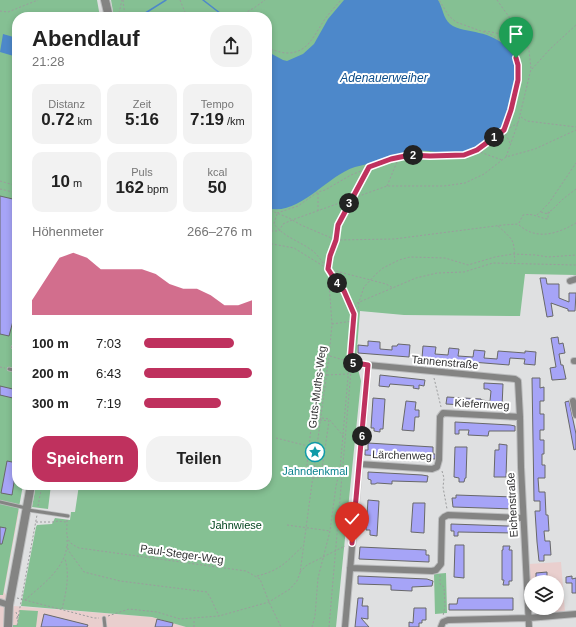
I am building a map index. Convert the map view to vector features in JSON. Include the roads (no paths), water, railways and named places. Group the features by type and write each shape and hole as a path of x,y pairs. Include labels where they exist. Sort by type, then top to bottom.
{"street":[{"path":"105,0 108,12"},
{"name":"Tannenstraße","path":"359,464 368,365 515,379 518,381"},
{"name":"Eichenstraße","path":"518,381 520,467 529,627"},
{"path":"574,401 576,415"},
{"name":"Lärchenweg","path":"359,464 432,469 437,467 439,460 440,417 443,413"},
{"name":"Kiefernweg","path":"443,413 520,416"},
{"path":"345,627 359,464"},
{"path":"8,627 10,601 30,490"},
{"path":"350,568 432,572 441,564 442,519 446,516 523,518"},
{"path":"0,602 10,601"},
{"path":"442,625 448,620 529,618 576,614"}],"lane":[{"path":"0,502 37,512 68,516"},
{"path":"104,618 105,627"}],"water":[{"name":"Adenauerweiher","path":"344,0 438,0 446,19 450,24 460,29 484,34 494,38 500,41 513,53 517,68 517,79 512,103 504,126 495,135 482,144 461,153 455,154 413,151 355,167 334,178 312,194 290,207 272,208 272,54 287,61 303,54 314,44 328,19"},
{"path":"3,34 12,37 12,56 0,52"}],"waterway":[{"path":"147,12 166,0"},
{"path":"203,0 219,12"}],"place":[{"name":"Jahndenkmal","path":"315,452"}],"park label":[{"name":"Jahnwiese","path":"236,525"}]}
